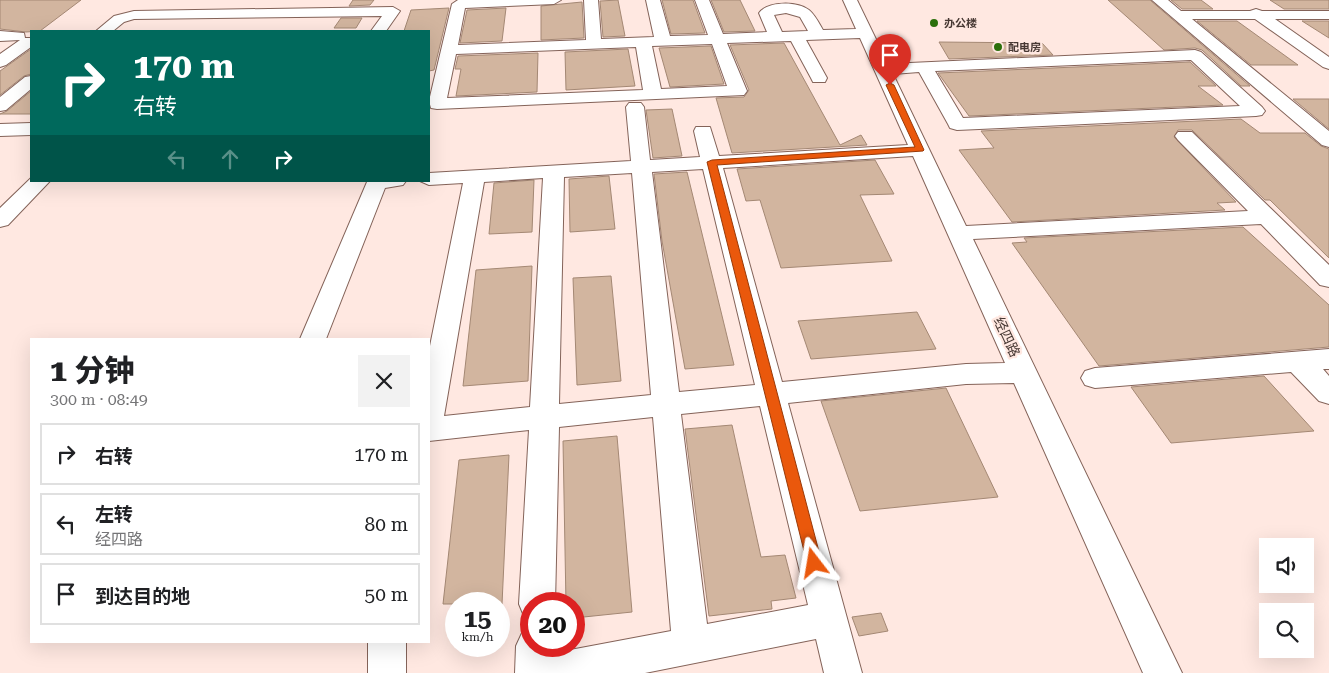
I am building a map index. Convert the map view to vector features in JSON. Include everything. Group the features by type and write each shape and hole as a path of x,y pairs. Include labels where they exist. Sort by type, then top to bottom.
{"street":[{"path":"554,0 460,4 437,104 644,101 738,91 702,0"},
{"path":"591,0 594,44"},
{"path":"653,0 662,41"},
{"name":"经四路","path":"850,0 1163,673"},
{"path":"1159,0 1329,141"},
{"path":"1237,0 1329,64"},
{"path":"777,37 766,13 780,9 795,9 804,13 818,35"},
{"path":"105,30 119,19 134,15 393,11 380,30"},
{"path":"304,25 314,12"},
{"path":"227,30 244,13"},
{"path":"171,30 188,14"},
{"path":"1177,15 1329,15"},
{"path":"449,50 866,33"},
{"path":"0,36 24,39 14,74 0,106"},
{"path":"796,36 819,78"},
{"path":"643,42 644,101 641,166 691,645"},
{"path":"883,69 924,67 1194,55 1256,111 957,124 924,67"},
{"path":"0,130 30,129"},
{"path":"704,131 843,673"},
{"path":"1184,136 1329,279"},
{"path":"430,179 920,150"},
{"path":"537,592 554,172"},
{"path":"430,415 475,176"},
{"path":"0,220 39,182"},
{"path":"312,338 377,182"},
{"path":"959,233 1267,217"},
{"path":"1095,378 1329,359"},
{"path":"1298,362 1329,394"},
{"path":"430,429 966,374 1024,373"},
{"path":"547,673 829,619"},
{"path":"387,643 387,673"},
{"path":"534,673 535,657"}],"building":[{"path":"0,0 81,0 41,30 26,32 0,29"},
{"path":"353,0 374,0 370,5 349,6"},
{"path":"618,0 625,36 603,37 600,1"},
{"path":"662,0 693,0 705,33 671,34"},
{"path":"711,0 740,0 755,31 724,32"},
{"path":"1108,0 1150,0 1250,86 1241,86 1202,50 1195,48 1164,50"},
{"path":"1171,0 1201,0 1213,9 1182,9"},
{"path":"1270,0 1329,0 1329,9 1284,9"},
{"path":"582,2 584,38 541,40 541,6"},
{"path":"449,8 434,70 430,71 430,30 404,30 411,10"},
{"path":"506,8 502,41 460,43 467,10"},
{"path":"341,18 362,18 356,28 334,28"},
{"path":"1197,21 1237,21 1298,65 1251,65"},
{"path":"1302,21 1329,21 1329,38"},
{"path":"939,42 1042,43 1053,55 949,59"},
{"path":"784,43 840,145 861,135 867,145 732,153 716,98 744,97 749,90 730,45"},
{"path":"711,46 724,84 670,87 659,48"},
{"path":"628,49 635,86 566,90 565,52"},
{"path":"30,50 30,74 24,76 0,95 0,71"},
{"path":"538,53 537,92 456,96 461,69 455,69 458,56"},
{"path":"1190,62 1216,86 1198,86 1223,105 969,116 938,73"},
{"path":"30,92 30,114 0,114 7,111"},
{"path":"1293,99 1329,99 1329,129"},
{"path":"672,109 682,156 653,158 646,110"},
{"path":"1241,119 1260,133 1305,133 1321,146 1329,149 1329,258 1270,200 1265,200 1192,130 1178,130 1174,137 1236,202 1217,203 1225,210 1012,222 959,150 994,148 981,131"},
{"path":"875,160 894,194 860,195 892,261 781,268 760,200 746,201 737,169"},
{"path":"687,172 734,365 685,369 662,241 654,174"},
{"path":"609,176 615,229 570,232 569,179"},
{"path":"534,180 532,232 489,234 494,183"},
{"path":"1243,227 1329,305 1329,347 1099,366 1012,243 1027,242 1024,238"},
{"path":"532,266 528,381 463,386 476,270"},
{"path":"611,276 621,381 577,385 573,278"},
{"path":"917,312 936,349 811,359 798,321"},
{"path":"1264,376 1314,431 1171,443 1131,387"},
{"path":"946,388 998,497 860,511 821,401"},
{"path":"732,425 761,557 785,555 796,598 771,601 772,609 709,616 685,429"},
{"path":"617,436 632,612 585,617 585,592 566,592 563,441"},
{"path":"509,455 503,592 445,592 445,604 443,604 459,460"},
{"path":"881,613 888,631 859,636 852,617"}],"place":[{"name":"办公楼","path":"934,23"},
{"name":"配电房","path":"998,47"}],"route":[{"path":"814,563 712,162 920,150 890,85"}]}
